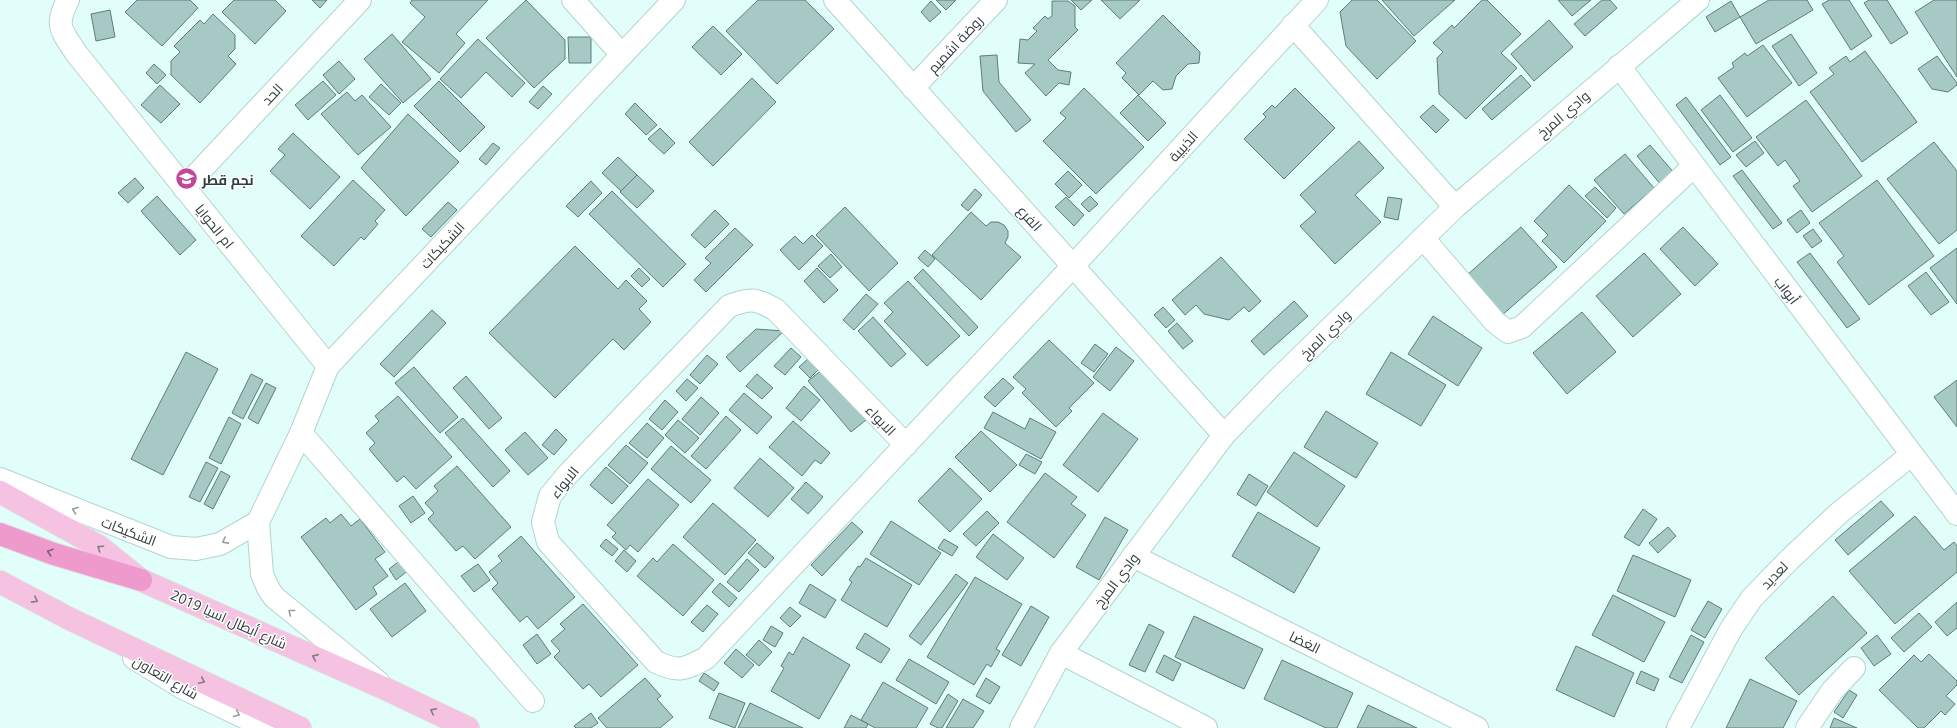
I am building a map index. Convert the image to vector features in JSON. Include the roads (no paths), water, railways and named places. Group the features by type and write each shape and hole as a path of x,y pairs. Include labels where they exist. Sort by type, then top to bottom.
{"highway":[{"path":"0,534 54,554 141,580"}],"main road":[{"name":"شارع أبطال اسيا 2019","path":"0,492 100,547 141,580 386,689 468,728"},
{"path":"0,582 70,619 300,728"}],"street":[{"name":"ام الحوايا","path":"68,0 61,12 60,28 76,53 328,366"},
{"name":"الحد","path":"184,188 360,0"},
{"path":"573,0 622,55"},
{"name":"الشكيكات","path":"0,479 171,548 196,549 220,544 258,522 302,433 328,366 674,0"},
{"name":"الفرع","path":"835,0 1224,435"},
{"name":"روضة اشميم","path":"913,88 996,0"},
{"name":"الذيبية","path":"1073,266 1292,25 1317,0"},
{"name":"وادي المرخ","path":"1021,728 1061,653 1224,435 1278,380 1455,207 1698,0"},
{"path":"1292,25 1455,207"},
{"name":"أبواب","path":"1619,66 1957,514"},
{"path":"1423,238 1495,322 1508,332 1522,327 1694,166"},
{"name":"الابواء","path":"906,445 776,310 761,301 745,300 729,306 568,474 550,496 543,522 548,542 656,662 671,669 689,667 706,658 906,445 1073,266"},
{"path":"302,433 533,702"},
{"name":"لعديد","path":"1678,728 1731,629 1752,598 1790,559 1839,513 1911,455"},
{"path":"258,522 262,574 274,597 386,689"},
{"name":"الغضا","path":"1133,556 1477,728"},
{"name":"شارع التعاون","path":"70,619 183,688 267,728"},
{"path":"1061,653 1195,726"},
{"path":"1807,728 1832,691 1854,668"}],"place":[{"name":"نجم قطر","path":"187,179"}]}
